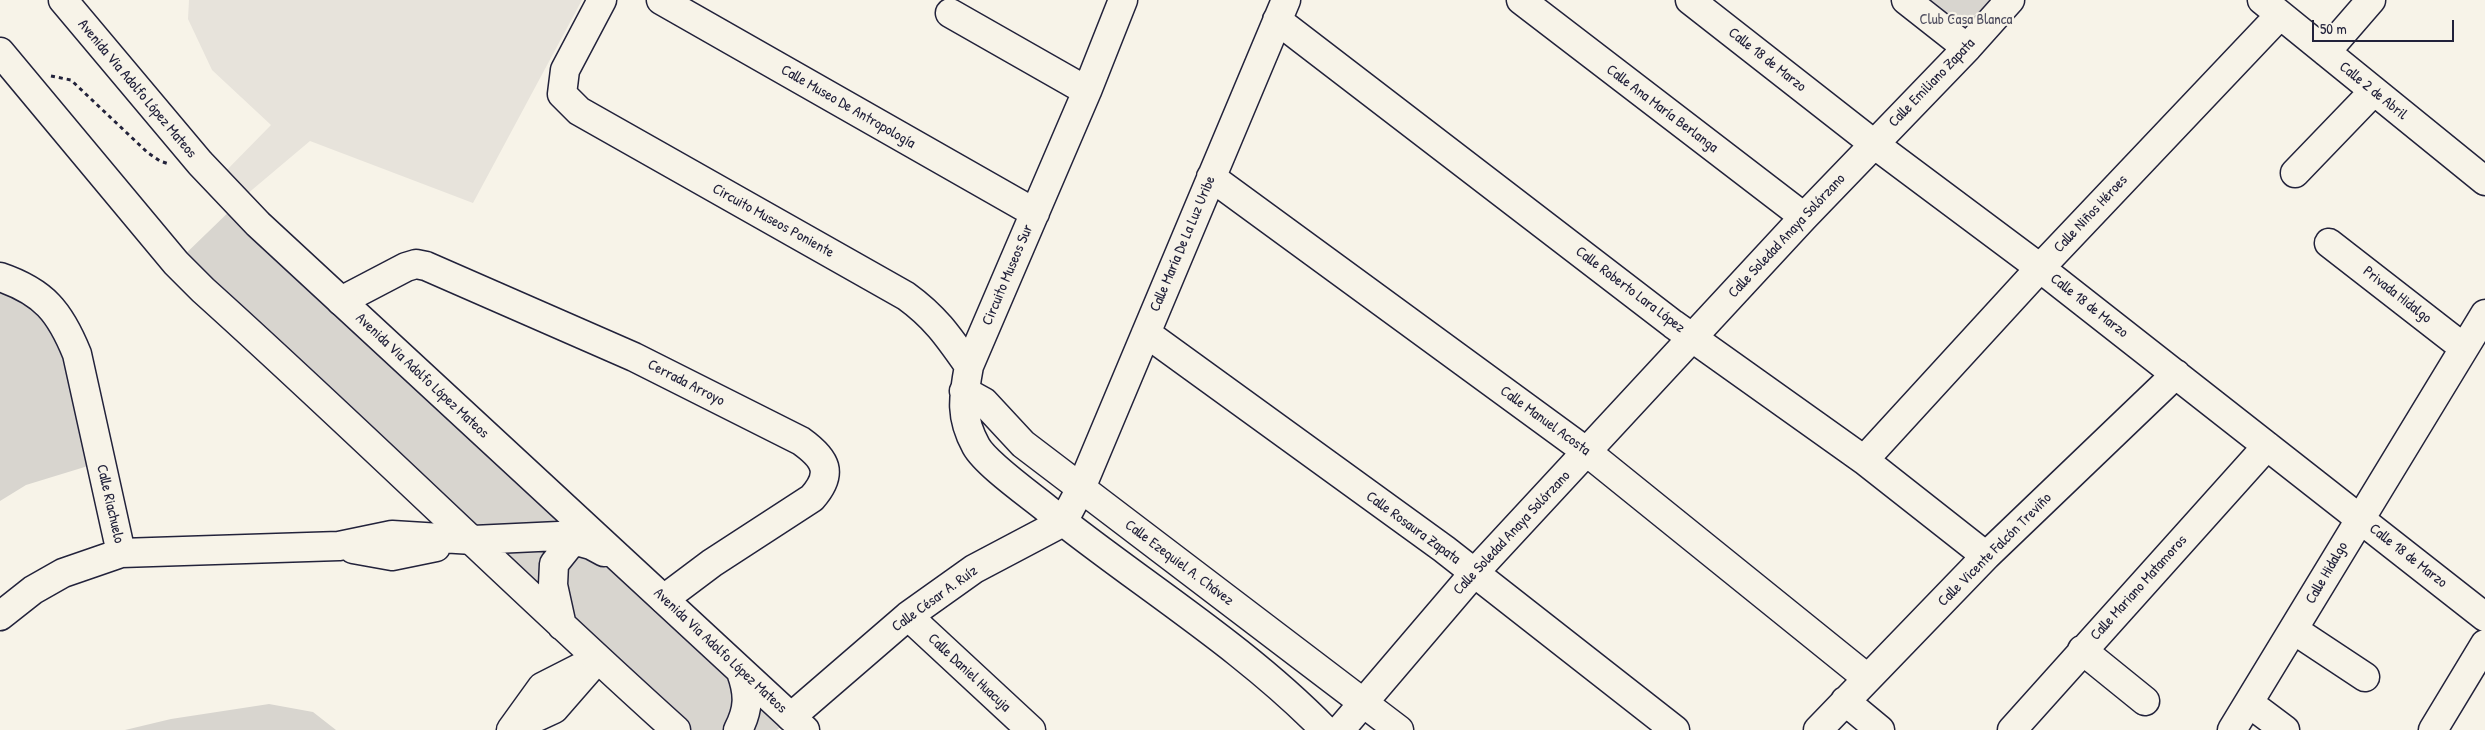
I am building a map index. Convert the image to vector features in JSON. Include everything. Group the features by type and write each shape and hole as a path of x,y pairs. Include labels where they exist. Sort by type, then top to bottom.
{"street":[{"name":"Avenida Via Adolfo López Mateos","path":"63,0 200,163 258,224 798,724"},
{"name":"Circuito Museos Poniente","path":"602,0 565,70 562,94 579,111 906,296 928,312 944,331 966,379"},
{"name":"Calle Museo De Antropología","path":"661,0 1035,213"},
{"name":"Circuito Museos Sur","path":"1063,522 1003,474 977,448 964,422 966,379 1087,91 1123,0"},
{"name":"Calle Ana María Berlanga","path":"1521,0 1804,217"},
{"name":"Calle 18 de Marzo","path":"1690,0 1874,144 2040,268 2485,617"},
{"path":"1906,0 1967,48"},
{"name":"Calle Emiliano Zapata","path":"1874,144 1967,48 2010,0"},
{"path":"2326,52 2371,0"},
{"name":"Calle 2 de Abril","path":"2271,7 2485,181"},
{"name":"Calle Niños Héroes","path":"1864,460 2040,268 2271,7"},
{"name":"Calle María De La Luz Uribe","path":"1081,488 1282,10"},
{"name":"Calle Roberto Lara López","path":"1282,10 1692,338 1864,460 1986,556"},
{"path":"950,12 1087,91"},
{"path":"0,52 189,277 473,540 597,659 676,730"},
{"path":"2295,173 2374,91"},
{"name":"Calle Soledad Anaya Solórzano","path":"1340,730 1474,573 1874,144"},
{"name":"Calle Manuel Acosta","path":"1211,177 1587,452 1867,678"},
{"name":"Privada Hidalgo","path":"2329,243 2464,348"},
{"name":"Cerrada Arroyo","path":"341,301 406,267 416,264 426,266 634,357 801,441 814,450 824,462 826,474 821,488 812,498 712,563 664,599"},
{"name":"Calle Riachuelo","path":"0,277 25,286 49,304 66,328 77,354 121,553 339,546 392,535 473,540 559,536 574,539 621,560"},
{"name":"Calle Hidalgo","path":"2232,730 2294,630 2359,518 2485,314"},
{"name":"Calle Rosaura Zapata","path":"1146,333 1474,573 1675,730"},
{"name":"Calle Vicente Falcón Treviño","path":"1818,730 1986,556 2176,374"},
{"name":"Calle Ezequiel A. Chávez","path":"966,379 984,402 1023,444 1399,730"},
{"name":"Calle Mariano Matamoros","path":"2012,730 2267,446"},
{"path":"1081,488 1063,522 1267,675 1325,730"},
{"name":"Calle César A. Ruíz","path":"798,724 908,616 974,569 1063,522"},
{"path":"562,626 552,585 554,564 574,539"},
{"path":"0,616 33,590 63,573 121,553"},
{"name":"Calle Daniel Huacuja","path":"908,616 1031,730"},
{"path":"2294,630 2365,677"},
{"path":"2433,730 2485,644"},
{"path":"2082,650 2145,701"},
{"path":"512,729 542,687 597,659"},
{"path":"738,730 748,705 747,688 741,672"},
{"path":"1845,701 1880,730"},
{"path":"2249,703 2285,730"}],"path":[{"path":"26,84 48,76 71,80 160,161 176,165 200,163"}],"shaded area":[{"path":"189,0 582,0 473,203 310,141 240,200 218,179 271,125 212,70 188,19"}],"green space":[{"name":"Club Casa Blanca","path":"1906,0 2011,0 1967,48"},
{"path":"238,203 791,717 777,730 676,730 176,263"},
{"path":"0,277 49,304 101,462 26,485 0,501"},
{"path":"269,704 313,712 336,730 125,730 171,719"}]}
